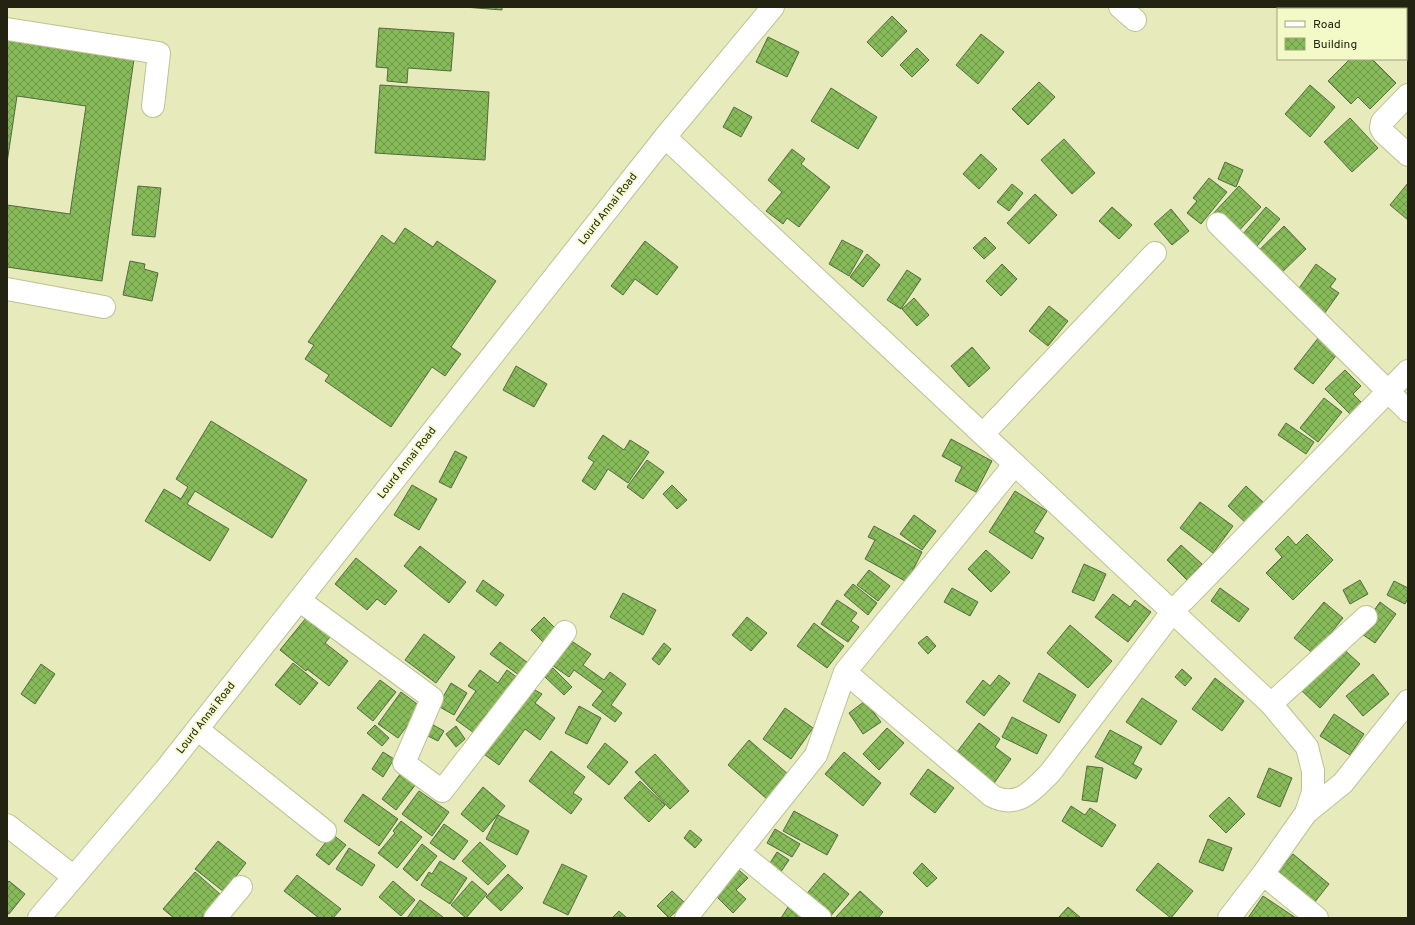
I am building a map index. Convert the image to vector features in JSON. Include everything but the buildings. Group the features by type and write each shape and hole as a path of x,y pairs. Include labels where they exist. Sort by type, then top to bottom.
{"street":[{"name":"Lourd Annai Road","path":"39,918 165,770 664,137 773,7"},
{"path":"7,29 159,53 154,106"},
{"path":"1408,95 1382,122 1381,128 1384,133 1408,155"},
{"path":"664,137 1271,704 1307,747 1313,771 1313,792 1306,813"},
{"path":"1218,224 1408,411"},
{"path":"983,434 1155,253"},
{"path":"7,289 104,307"},
{"path":"845,672 992,796 1000,800 1011,801 1021,798 1031,791 1050,773 1173,611 1408,371"},
{"path":"686,918 816,755 845,672 1015,464"},
{"path":"299,600 432,698 404,763 442,791 565,632"},
{"path":"1271,704 1366,618"},
{"path":"1229,918 1263,874 1306,813 1343,783 1408,701"},
{"path":"197,729 325,832"},
{"path":"7,825 74,877"},
{"path":"739,852 820,918"},
{"path":"1263,874 1317,918"},
{"path":"215,918 241,887"}]}
